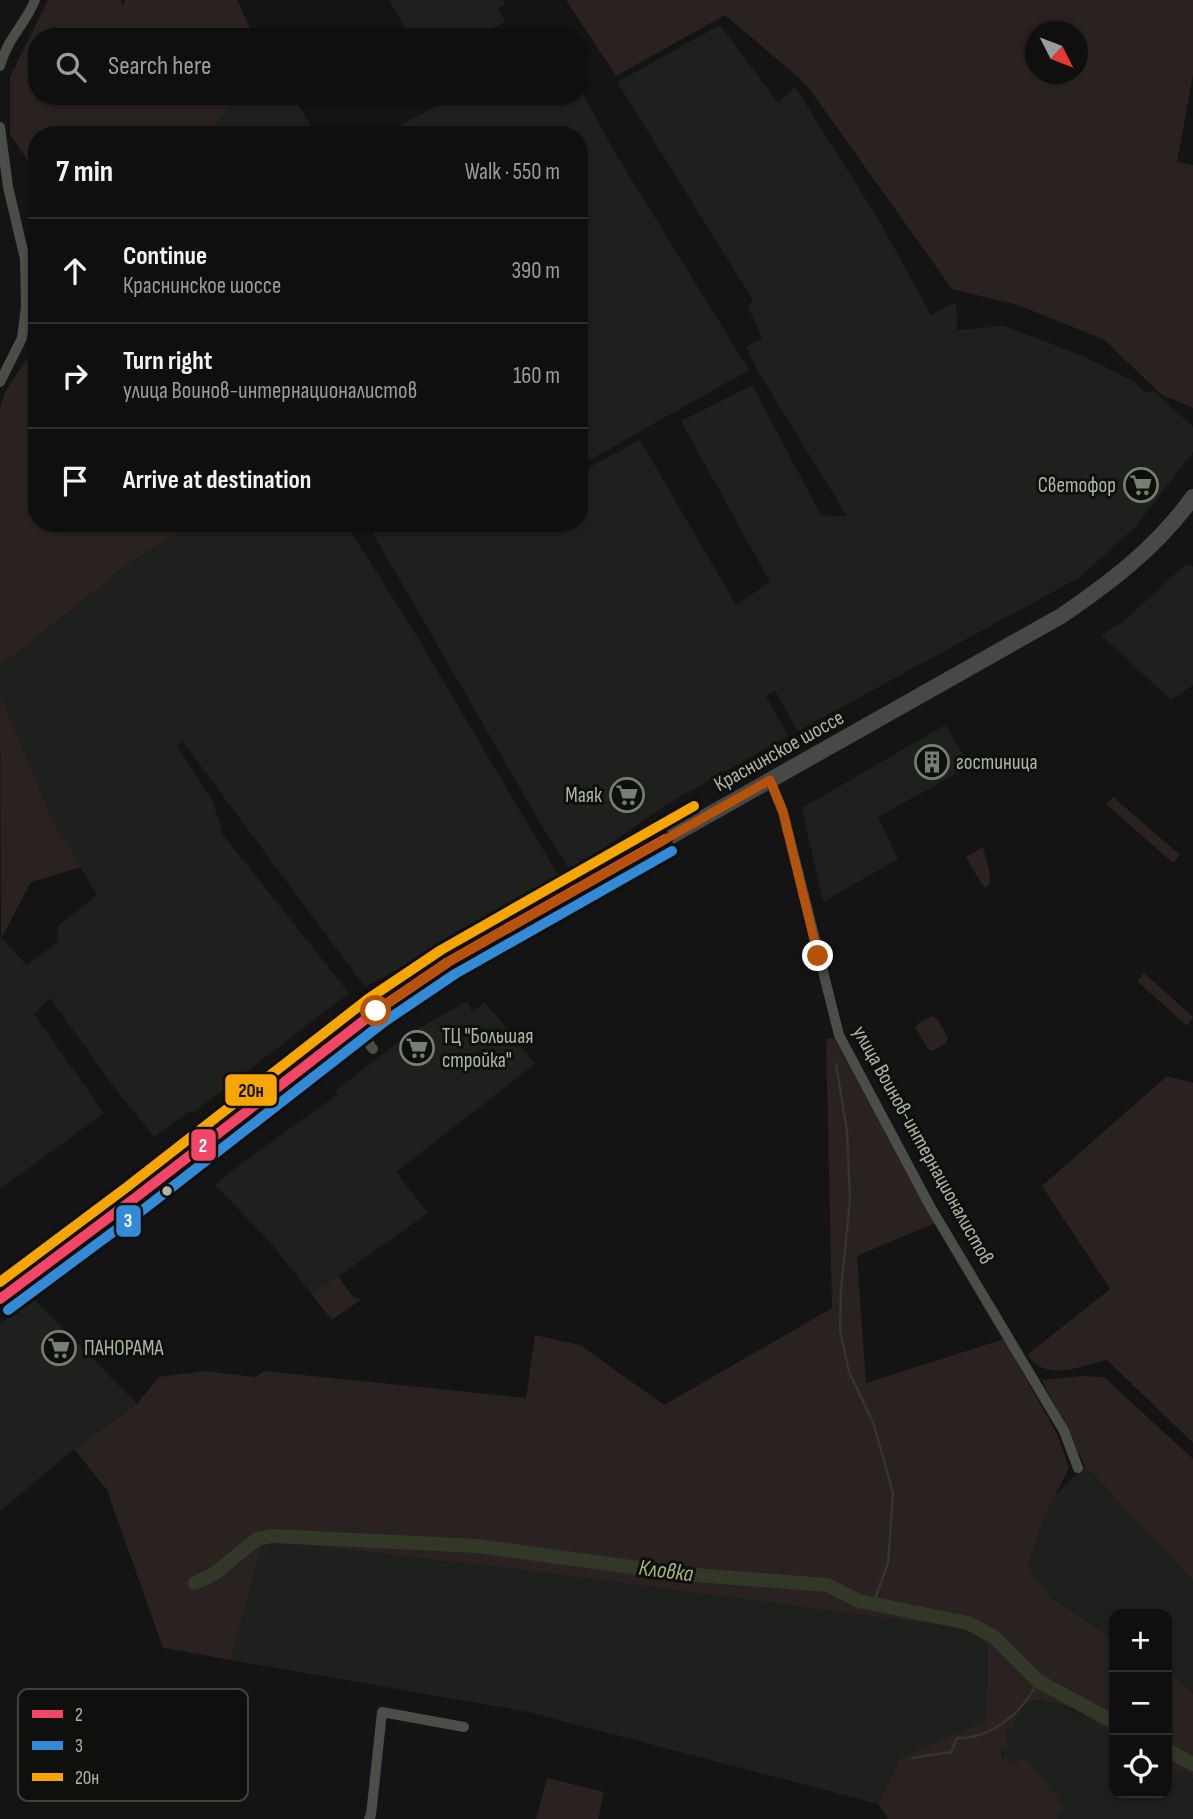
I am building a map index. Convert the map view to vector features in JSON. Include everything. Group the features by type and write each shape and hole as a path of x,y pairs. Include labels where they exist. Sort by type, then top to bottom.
{"main road":[{"name":"Краснинское шоссе","path":"0,1299 356,1026 448,962 1061,616 1117,576 1146,551 1193,497"}],"street":[{"path":"0,66 5,47 35,0"},
{"path":"0,127 9,187 25,259 26,306 22,338 0,382"},
{"name":"улица Воинов-интернационалистов","path":"770,780 783,812 839,1035 931,1208 1064,1431 1078,1468"},
{"path":"356,1026 373,1049"},
{"path":"369,1819 383,1712 464,1727"}],"shaded area":[{"path":"48,0 121,0 122,7 125,0 237,0 250,28 34,28"},
{"path":"389,0 503,0 505,4 498,8 506,21 493,28 405,28"},
{"path":"566,0 1193,0 1193,75 1177,162 1193,165 1193,408 1162,395 1103,339 1018,305 952,289 811,91 725,15 616,76 588,33 588,28 584,28"},
{"path":"720,25 778,103 795,87 880,222 931,315 956,302 957,330 1004,326 1078,354 1133,381 1145,392 1154,391 1193,427 1193,452 1135,527 1080,577 798,731 775,691 766,696 788,736 667,804 571,871 546,833 372,532 588,532 588,468 640,440 736,605 770,582 681,421 752,385 821,515 847,516 759,373 746,347 762,338 748,307 753,300 617,82"},
{"path":"28,41 28,105 231,105 216,126 28,126 28,161 10,134 10,77"},
{"path":"588,103 617,156 749,370 588,461 588,126 398,126 439,105"},
{"path":"231,105 298,105 311,126 216,126"},
{"path":"28,357 28,532 179,532 116,572 0,666 0,408 5,392"},
{"path":"179,532 351,532 410,625 561,880 365,987 183,742 177,746 213,801 223,835 349,993 194,1112 190,1111 154,1137 50,998 34,1014 104,1113 0,1189 0,937 27,965 58,942 58,926 97,895 54,823 0,694 0,666 116,572"},
{"path":"1186,564 1193,567 1193,685 1171,700 1101,635 1123,622"},
{"path":"0,694 54,823 82,867 31,882 1,939"},
{"path":"945,725 970,766 878,817 898,859 823,902 802,808"},
{"path":"1113,797 1180,855 1173,863 1106,804"},
{"path":"983,847 990,874 989,885 984,888 966,857"},
{"path":"1144,973 1193,1017 1187,1026 1137,981"},
{"path":"467,1001 472,1012 485,1002 535,1064 396,1172 428,1213 312,1295 271,1243 215,1185 337,1095 335,1091 409,1034"},
{"path":"932,1016 936,1017 948,1038 945,1044 932,1051 928,1049 915,1027"},
{"path":"835,1038 935,1223 857,1256 866,1383 1004,1339 1057,1434 1069,1468 1045,1515 1028,1566 1050,1597 1109,1636 1109,1733 1085,1716 1059,1704 1035,1701 1021,1709 1014,1728 1005,1730 1008,1745 1001,1747 1003,1759 1008,1758 1010,1764 1026,1758 1065,1807 1056,1815 1059,1819 888,1819 878,1804 900,1758 986,1721 987,1644 968,1629 554,1574 263,1540 231,1660 163,1648 107,1490 74,1449 137,1404 159,1377 204,1371 255,1377 264,1371 526,1398 535,1335 580,1345 664,1405 832,1308 826,1039"},
{"path":"1167,1076 1193,1083 1193,1443 1107,1360 1054,1370 1035,1364 1027,1355 1110,1289 1042,1186"},
{"path":"338,1276 353,1297 362,1299 332,1320 312,1295"},
{"path":"33,1298 137,1404 74,1449 0,1511 0,1324"},
{"path":"1104,1377 1193,1459 1193,1581 1085,1466 1042,1380"},
{"path":"1085,1466 1193,1581 1193,1693 1172,1674 1172,1609 1109,1609 1109,1636 1050,1597 1028,1566 1045,1515 1055,1495"},
{"path":"263,1540 554,1574 968,1629 987,1644 986,1722 900,1758 878,1804 528,1712 231,1660"},
{"path":"1172,1674 1193,1693 1193,1779 1185,1768 1172,1774"},
{"path":"1049,1700 1101,1724 1109,1732 1109,1798 1172,1798 1172,1774 1185,1768 1193,1779 1193,1819 1059,1819 1056,1815 1065,1807 1026,1759 1009,1764 1004,1759 1001,1747 1005,1730 1014,1728 1018,1712 1028,1702"},
{"path":"547,1778 604,1792 598,1819 536,1819"}],"waterway":[{"path":"836,1064 847,1131 850,1200 841,1289 840,1330 849,1372 873,1422 893,1493 888,1563 873,1604"},
{"name":"Кловка","path":"195,1583 214,1574 257,1539 272,1536 478,1546 682,1574 827,1585 859,1601 968,1623 994,1637 1038,1681 1109,1719"},
{"path":"912,1758 951,1752 957,1738 982,1734 994,1728 1024,1703 1038,1681"},
{"name":"Кловка","path":"1172,1753 1193,1764"}],"transit line":[{"name":"20н","path":"0,1282 127,1187 368,999 441,950 694,806"},
{"name":"2","path":"0,1299 376,1011 448,962 665,839"},
{"name":"3","path":"8,1310 144,1209 384,1022 455,974 672,851"}],"place":[{"name":"Светофор","path":"1141,485"},
{"name":"гостиница","path":"932,762"},
{"name":"Маяк","path":"627,795"},
{"name":"ТЦ \"Большая стройка\"","path":"417,1048"},
{"name":"ПАНОРАМА","path":"59,1348"}],"route":[{"path":"376,1011 448,962 770,780 783,812 818,956"}]}
